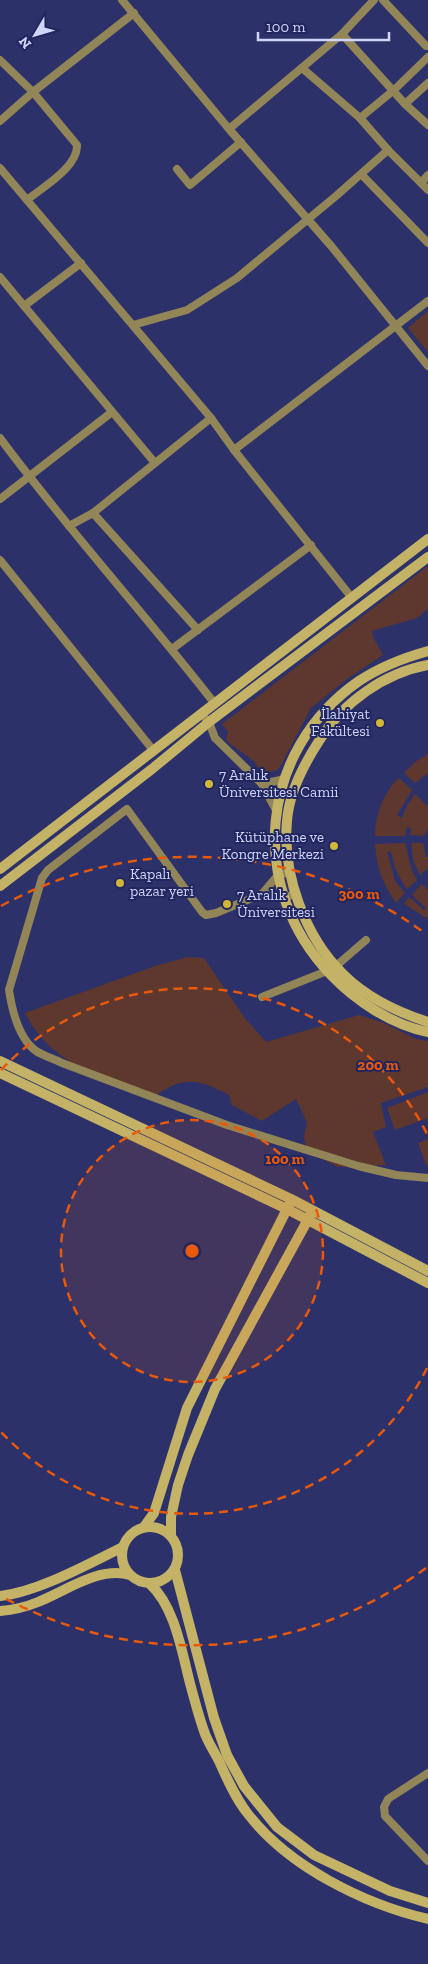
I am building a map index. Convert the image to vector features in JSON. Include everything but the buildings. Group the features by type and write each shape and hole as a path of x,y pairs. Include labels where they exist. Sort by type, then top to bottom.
{"street":[{"path":"122,0 308,219 428,366"},
{"path":"230,129 342,34 374,0"},
{"path":"383,0 428,46"},
{"path":"0,121 33,92 134,13"},
{"path":"342,34 406,104 428,125"},
{"path":"360,118 394,90 428,56"},
{"path":"0,60 33,92 77,145 77,152 71,164 27,200"},
{"path":"302,68 360,118 388,150 428,190"},
{"path":"406,104 428,83"},
{"path":"177,169 190,185 241,142"},
{"path":"133,325 188,310 237,278 388,150"},
{"path":"0,168 211,418 234,450 352,598"},
{"path":"361,174 428,243"},
{"path":"421,183 428,175"},
{"path":"24,306 81,263"},
{"path":"0,277 155,463"},
{"path":"234,450 428,301"},
{"path":"0,499 112,412"},
{"path":"69,526 93,513 211,418"},
{"path":"0,438 28,477 172,649 215,704"},
{"path":"93,513 198,630"},
{"path":"0,869 428,539"},
{"path":"172,649 311,545"},
{"path":"0,886 209,722 428,556"},
{"path":"0,560 153,750"},
{"path":"428,651 404,658 382,668 351,687 324,713 313,726 294,759 285,779 274,822 278,875 294,921 306,943 357,998 378,1012 428,1032"},
{"path":"428,664 397,674 375,686 353,702 332,722 306,764 292,797 287,820 286,842 290,872 296,893 306,920 332,969 386,1005 406,1015 428,1022"},
{"path":"201,714 209,722 215,738 262,784 276,810"},
{"path":"294,759 306,764"},
{"path":"262,784 285,779"},
{"path":"290,872 278,875 262,894 216,913 206,915 126,809 48,870 42,878 9,990 20,1029 36,1051 62,1063 227,1125 358,1166 428,1178"},
{"path":"262,894 285,898 296,893"},
{"path":"262,998 332,969 366,940"},
{"path":"0,1061 310,1215 428,1271"},
{"path":"0,1073 289,1204"},
{"path":"130,1575 122,1562 123,1547 130,1534 144,1527 154,1513 186,1408 289,1204"},
{"path":"310,1215 428,1283"},
{"path":"171,1536 171,1516 178,1485 215,1389 310,1215"},
{"path":"0,1611 37,1602 102,1574 118,1572 150,1584 164,1580 175,1570 178,1563 178,1548 171,1536 158,1528 144,1527"},
{"path":"0,1596 40,1585 123,1547"},
{"path":"175,1570 214,1718 227,1754 244,1786 277,1827 314,1856 390,1891 428,1903"},
{"path":"150,1584 166,1603 173,1621 204,1732 247,1814 288,1854 316,1872 353,1892 404,1913 428,1919"},
{"path":"428,1773 388,1799 384,1807 385,1816 428,1861"}],"shaded area":[{"path":"428,311 428,352 408,328"},
{"path":"428,566 428,609 417,618 372,631 373,637 383,655 347,679 311,708 277,770 270,772 260,770 254,761 229,743 226,739 228,732 222,724"},
{"path":"428,754 428,773 415,783 404,773 415,762"},
{"path":"399,778 412,790 397,815 402,818 415,794 428,807 428,830 423,836 410,835 411,829 407,826 405,836 375,836 381,804"},
{"path":"405,843 412,871 417,880 407,889 395,868 391,852 387,852 395,881 405,893 396,903 381,875 375,844"},
{"path":"411,843 423,843 426,857 428,857 428,868 420,875 413,860"},
{"path":"422,884 428,890 428,919 404,904 409,897 424,910 426,908 412,895"},
{"path":"188,957 204,958 244,1017 266,1042 359,1015 384,1023 416,1039 428,1041 428,1087 381,1103 386,1127 373,1132 386,1165 338,1167 307,1151 304,1137 307,1122 296,1099 262,1121 232,1105 229,1095 208,1085 191,1082 182,1083 153,1098 97,1076 80,1068 49,1045 36,1031 25,1013 155,966"},
{"path":"428,1092 428,1118 395,1130 387,1108"},
{"path":"428,1139 428,1164 426,1165 418,1143"}],"place":[{"name":"İlahiyat Fakültesi","path":"380,723"},
{"name":"7 Aralık Üniversitesi Camii","path":"209,784"},
{"name":"Kütüphane ve Kongre Merkezi","path":"334,846"},
{"name":"Kapalı pazar yeri","path":"120,883"},
{"name":"7 Aralık Üniversitesi","path":"227,904"}]}
